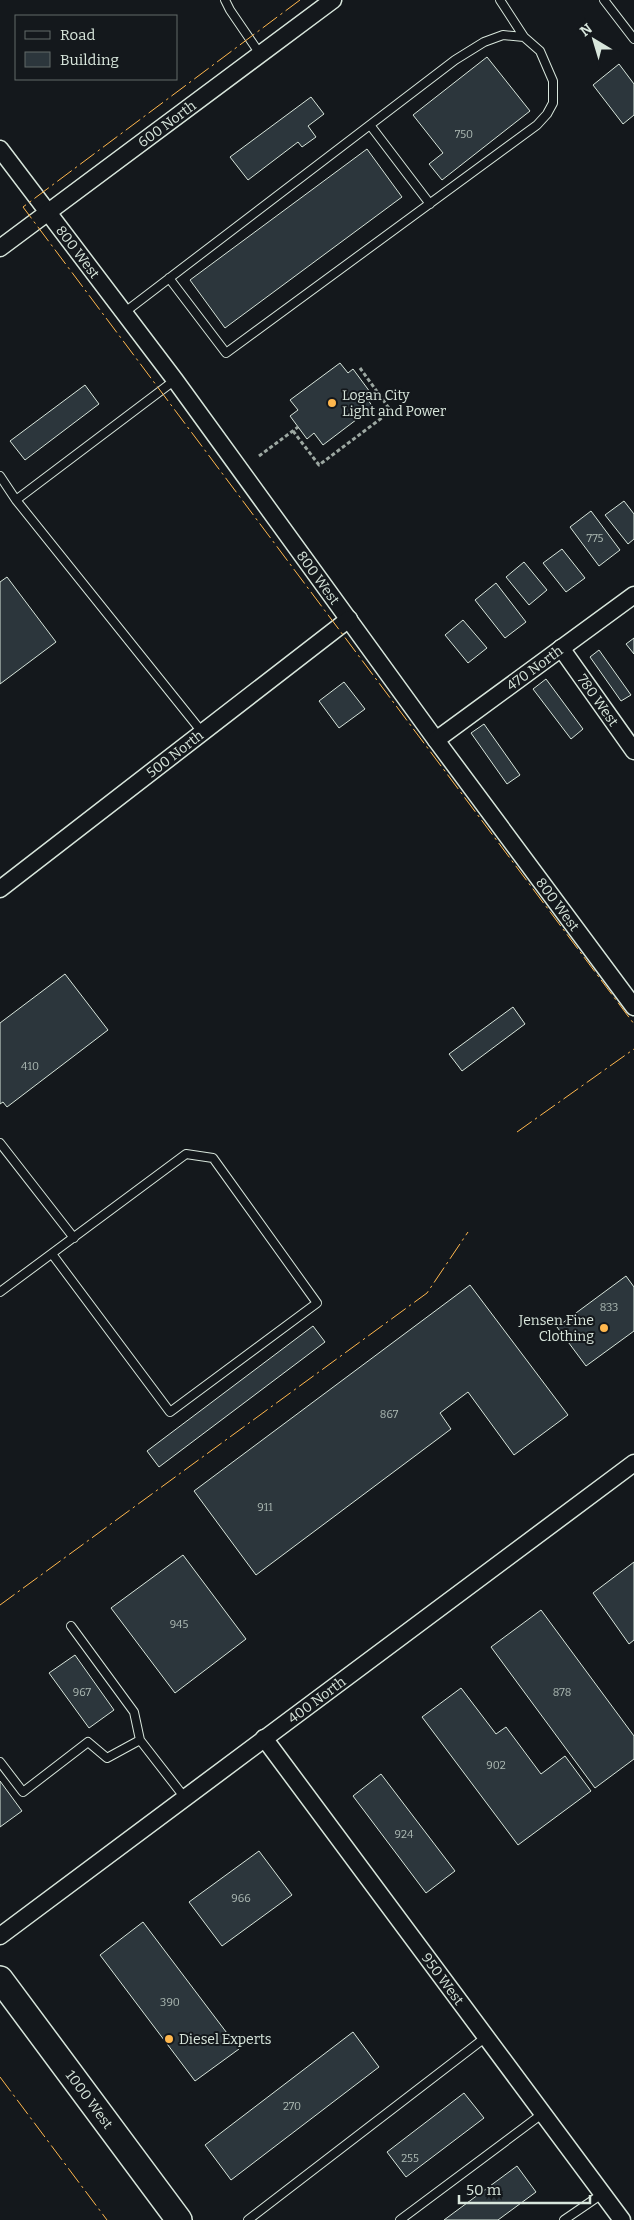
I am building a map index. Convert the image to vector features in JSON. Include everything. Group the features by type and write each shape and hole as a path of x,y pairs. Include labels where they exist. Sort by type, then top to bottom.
{"main road":[{"name":"1000 West","path":"0,1979 179,2220"}],"street":[{"name":"600 North","path":"0,248 333,0"},
{"name":"800 West","path":"0,149 125,312 436,740 634,1007"},
{"name":"470 North","path":"436,740 634,595"},
{"name":"500 North","path":"0,889 349,619"},
{"name":"780 West","path":"561,648 634,751"},
{"name":"400 North","path":"0,1936 634,1463"},
{"name":"950 West","path":"264,1738 622,2220"}],"lane":[{"path":"225,0 260,54"},
{"path":"169,278 226,353 537,125 547,114 553,102 553,81 540,51 524,37 500,0"},
{"path":"604,0 634,39"},
{"path":"125,312 455,60 484,42 503,35 524,37"},
{"path":"370,125 430,204"},
{"path":"16,500 175,380"},
{"path":"0,476 16,500 202,732"},
{"path":"0,1142 74,1238"},
{"path":"0,1292 186,1154 213,1158 317,1303 170,1412 52,1254"},
{"path":"71,1626 134,1712 140,1740 185,1798"},
{"path":"0,1762 22,1792 88,1742 107,1758 140,1740"},
{"path":"248,2220 486,2037"},
{"path":"400,2220 542,2114"},
{"path":"564,2220 602,2194"}],"path":[{"path":"293,430 319,465 391,411 360,368"},
{"path":"259,456 298,427"}],"building":[{"path":"487,57 530,111 442,180 429,164 443,153 413,115"},
{"path":"619,64 634,84 634,115 623,124 593,85"},
{"path":"311,97 324,114 308,126 316,137 302,147 298,142 248,180 230,157"},
{"path":"367,149 402,197 225,328 190,280"},
{"name":"Logan City Light and Power","path":"340,363 348,373 353,369 370,392 365,396 373,407 323,445 314,433 307,439 290,416 298,410 290,400"},
{"path":"85,385 99,404 25,460 10,441"},
{"path":"624,501 634,514 634,539 628,544 605,515"},
{"path":"591,511 620,550 599,566 570,527"},
{"path":"562,549 585,578 566,592 543,563"},
{"path":"524,562 547,590 529,605 506,577"},
{"path":"7,577 56,642 0,684 0,582"},
{"path":"496,583 526,622 505,638 475,600"},
{"path":"463,620 487,648 468,663 445,635"},
{"path":"634,638 634,654 626,644"},
{"path":"599,650 631,695 621,701 590,657"},
{"path":"546,679 583,729 571,739 533,689"},
{"path":"344,682 365,709 339,728 319,701"},
{"path":"484,724 520,775 507,784 471,733"},
{"path":"65,974 108,1030 7,1107 3,1102 0,1104 0,1023"},
{"path":"513,1007 525,1024 462,1071 449,1054"},
{"path":"626,1276 634,1287 634,1331 586,1366 557,1327"},
{"path":"470,1285 568,1415 514,1455 468,1392 440,1413 451,1429 256,1575 194,1491"},
{"path":"313,1326 325,1342 159,1467 147,1451"},
{"path":"183,1555 246,1639 175,1693 111,1608"},
{"path":"634,1562 634,1640 629,1644 593,1593"},
{"path":"541,1610 634,1736 634,1759 595,1788 491,1647"},
{"path":"75,1655 114,1710 89,1728 49,1673"},
{"path":"461,1688 496,1734 506,1727 541,1774 565,1756 591,1791 518,1845 422,1717"},
{"path":"381,1774 455,1871 426,1893 353,1796"},
{"path":"0,1781 22,1811 0,1827"},
{"path":"259,1851 292,1895 222,1946 189,1902"},
{"path":"143,1922 239,2049 195,2081 100,1955"},
{"path":"353,2032 379,2067 231,2180 205,2145"},
{"path":"464,2093 484,2118 406,2177 387,2152"},
{"path":"517,2166 536,2192 498,2220 444,2220"}],"power":[{"path":"300,0 23,207 634,1024"},
{"path":"517,1132 634,1049"},
{"path":"0,1605 427,1293 468,1232"},
{"path":"0,2077 107,2220"}],"place":[{"name":"Logan City Light and Power","path":"332,403"},
{"name":"Jensen Fine Clothing","path":"604,1328"},
{"name":"Diesel Experts","path":"169,2039"}]}
